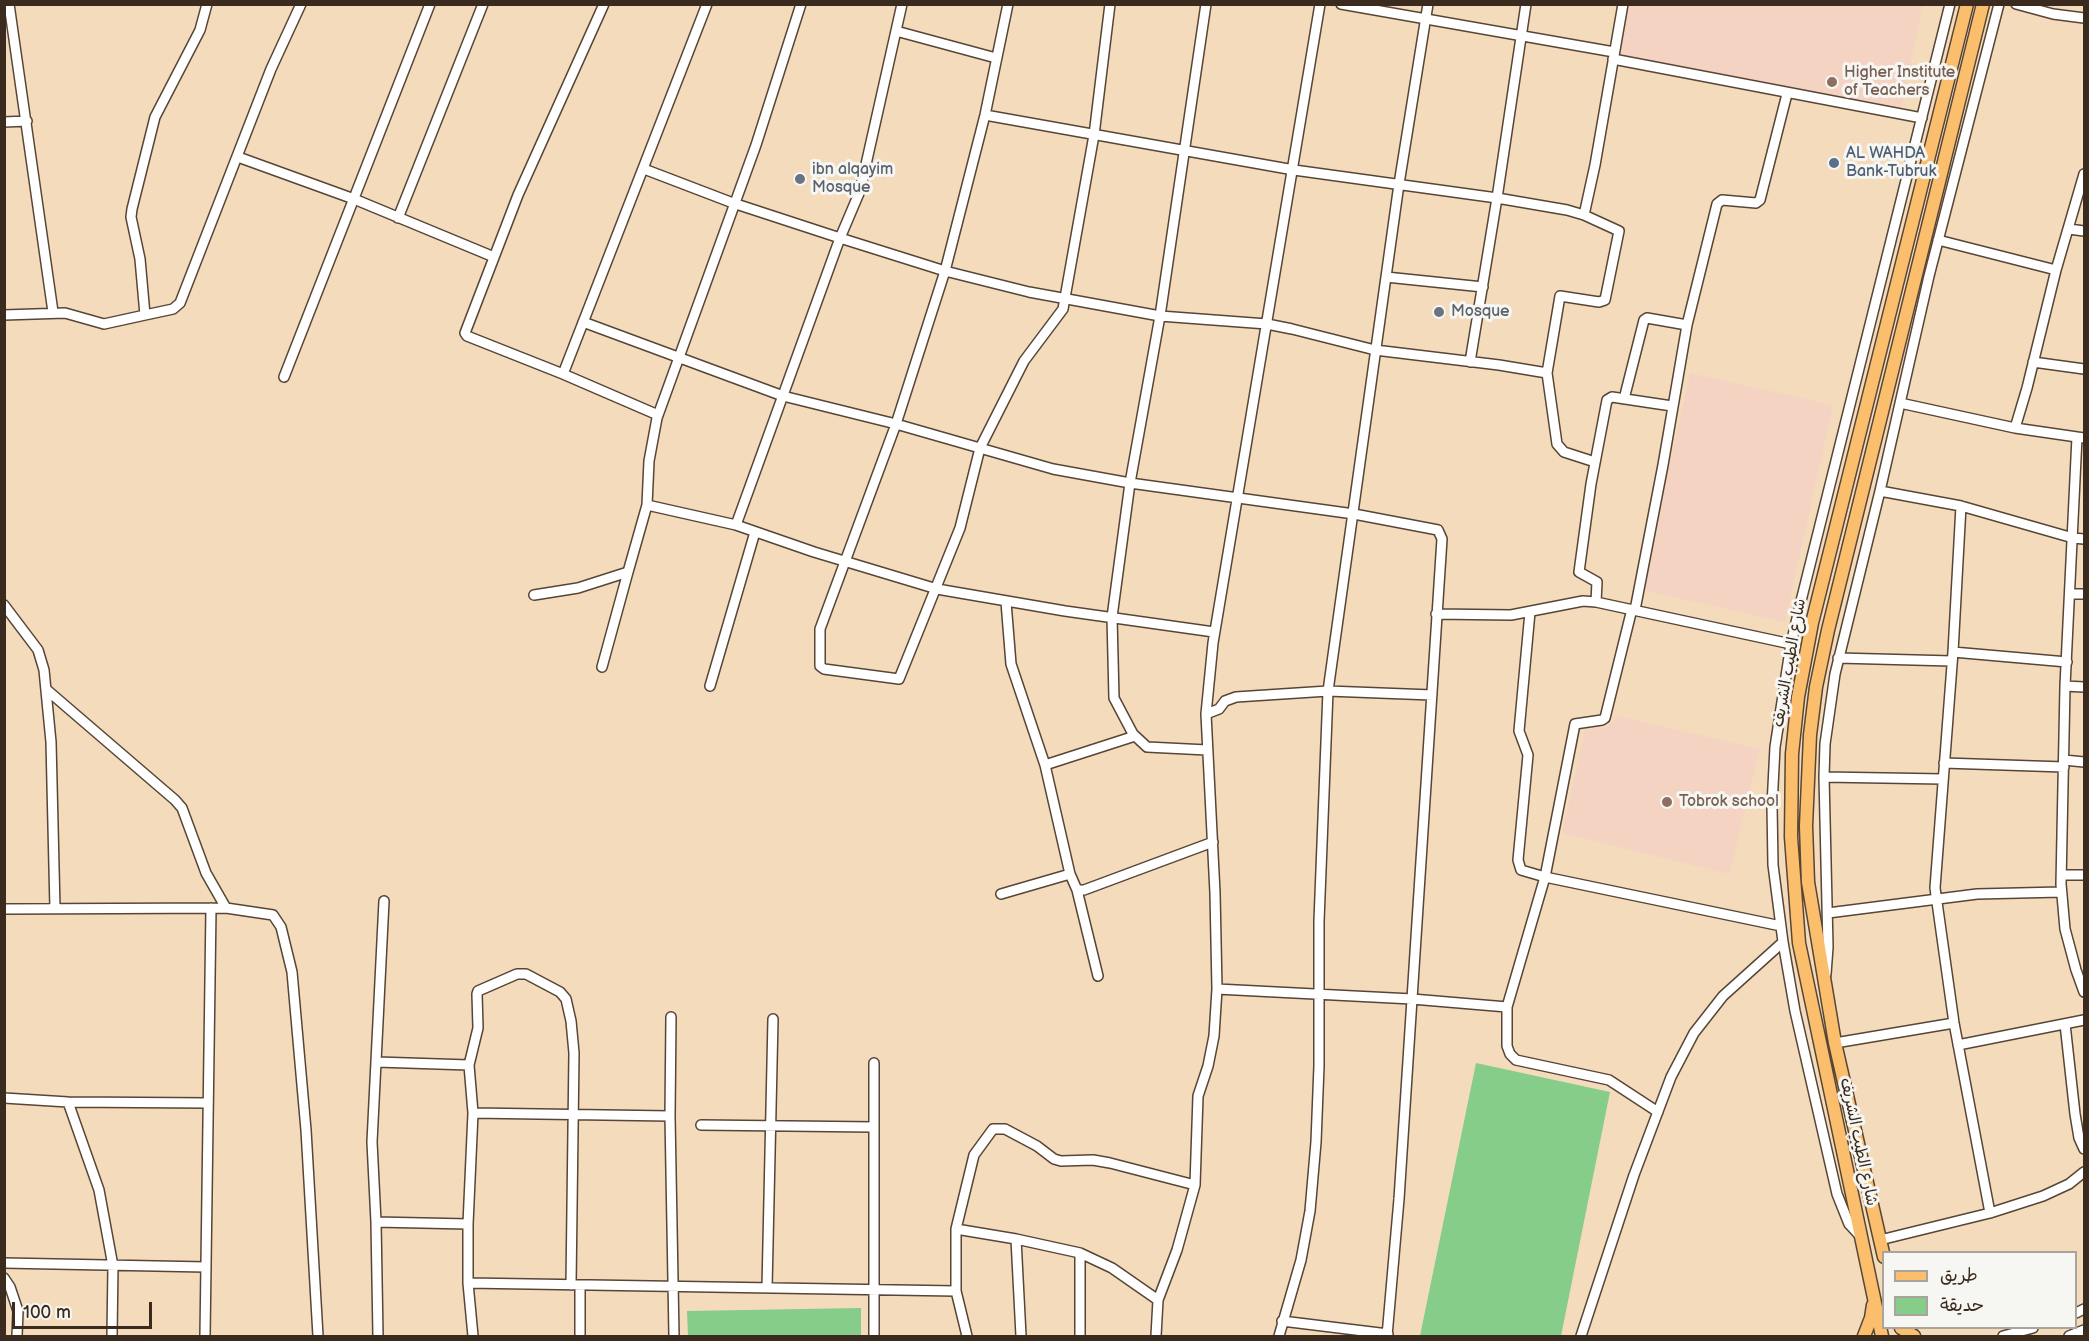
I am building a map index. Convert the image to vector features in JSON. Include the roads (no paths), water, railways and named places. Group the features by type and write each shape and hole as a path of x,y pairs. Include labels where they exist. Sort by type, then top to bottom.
{"main road":[{"name":"شارع الطيب الشريف","path":"1882,1336 1800,944 1791,837 1791,781 1795,721 1812,623 1967,4"},
{"name":"شارع الطيب الشريف","path":"1883,1251 1835,1043 1808,882 1806,849 1808,770 1816,687 1868,464 1983,4"},
{"path":"1864,1336 1871,1318 1873,1295"}],"street":[{"path":"9,4 53,312"},
{"path":"144,315 140,259 131,217 132,209 155,117 200,30 207,4"},
{"path":"4,315 53,312 104,324 173,309 180,303 271,69 301,4"},
{"path":"284,377 430,4"},
{"path":"398,218 483,4"},
{"path":"604,4 518,195 466,335 658,415"},
{"path":"563,374 707,4"},
{"path":"602,667 647,505 649,461 658,415 733,203 756,145 801,4"},
{"path":"736,525 840,238 860,191 902,4"},
{"path":"1008,4 985,115 945,271 897,424 819,632 820,666 824,669 898,680 937,589 962,519 980,448 1019,369 1058,316 1066,299 1094,135 1110,4"},
{"path":"1206,4 1160,316 1130,483 1112,617 1114,698 1135,736 1148,747 1207,750"},
{"path":"1156,1336 1158,1300 1177,1250 1195,1185 1197,1096 1208,1066 1214,1036 1216,988 1213,842 1206,714 1214,632 1294,170 1320,4"},
{"path":"1341,4 1522,37 1787,94 1922,118"},
{"path":"1279,1336 1301,1260 1310,1211 1319,1066 1319,921 1328,691 1399,184 1428,4"},
{"path":"1470,362 1526,4"},
{"path":"1584,215 1623,4"},
{"path":"1862,1238 1849,1224 1837,1194 1795,1011 1773,866 1773,781 1778,719 1791,644 1950,4"},
{"path":"1824,985 1828,956 1824,777 1830,700 1838,658 1880,491 1938,240 1999,4"},
{"path":"2016,4 2053,14 2085,18"},
{"path":"896,32 996,58"},
{"path":"1658,1112 1608,1080 1516,1060 1510,1054 1507,1046 1507,1007 1545,877 1575,724 1605,718 1633,610 1663,465 1687,325 1717,204 1722,200 1756,203 1760,200 1787,94"},
{"path":"985,115 1294,170 1567,210 1619,231 1605,300 1599,302 1560,296 1547,374 1557,444 1564,452 1595,462"},
{"path":"4,122 27,121"},
{"path":"238,157 354,199 494,257"},
{"path":"644,169 733,203 840,238 945,271 1029,292 1160,316 1267,324 1375,350 1547,374"},
{"path":"2015,428 2056,270 2085,174"},
{"path":"2069,229 2085,231"},
{"path":"1938,240 2056,270"},
{"path":"1386,277 1483,287"},
{"path":"1624,399 1644,320 1647,318 1687,325"},
{"path":"583,322 783,396 897,424 1053,469 1236,499 1354,514 1438,530 1442,539 1388,1335 1282,1321"},
{"path":"2033,362 2085,369"},
{"path":"1596,602 1596,582 1579,572 1595,462 1607,400 1612,397 1672,406"},
{"path":"1900,403 2015,428 2081,438 2065,686 2061,892 2068,939 2085,992"},
{"path":"1880,491 1961,506 2073,538 2085,539"},
{"path":"647,505 736,525 937,589 1006,602 1214,632"},
{"path":"1961,506 1935,878 1936,900 1954,1023 1990,1213"},
{"path":"710,686 755,532"},
{"path":"534,595 578,588 628,572"},
{"path":"2070,594 2085,594"},
{"path":"1436,614 1511,615 1583,601 1596,602 1791,644"},
{"path":"1006,602 1011,664 1045,765 1070,873 1077,890 1098,976"},
{"path":"4,605 38,650 44,670 51,742 55,909"},
{"path":"1530,612 1520,731 1528,755 1518,865 1521,870 1781,926"},
{"path":"1838,658 1952,656 2067,662"},
{"path":"2065,686 2085,687"},
{"path":"47,690 182,808 207,873 226,908"},
{"path":"1206,714 1219,709 1225,701 1236,697 1328,691 1432,695"},
{"path":"1045,765 1135,736"},
{"path":"1944,763 2064,764 2085,762"},
{"path":"1824,777 1943,779"},
{"path":"1077,890 1084,890 1213,842"},
{"path":"1001,894 1070,873"},
{"path":"2062,874 2085,875"},
{"path":"1828,913 1977,894 2061,892"},
{"path":"378,1336 376,1222 372,1157 384,901"},
{"path":"205,1336 210,908"},
{"path":"4,909 226,908 273,915 281,927 292,972 306,1130 318,1336"},
{"path":"1581,1336 1634,1175 1671,1077 1694,1033 1723,996 1783,942"},
{"path":"473,1336 468,1283 473,1113 469,1065 478,1028 477,994 521,973 554,988 566,999 571,1021 574,1053 575,1285 580,1336"},
{"path":"1216,988 1507,1007"},
{"path":"671,1017 670,1116 674,1336"},
{"path":"767,1288 773,1018"},
{"path":"1958,1045 2085,1020"},
{"path":"1835,1043 1954,1023"},
{"path":"2065,1024 2075,1114 2079,1138 2085,1149"},
{"path":"376,1062 469,1065"},
{"path":"874,1063 874,1336"},
{"path":"4,1098 68,1102 208,1103"},
{"path":"68,1102 99,1190 113,1266 111,1336"},
{"path":"473,1113 670,1116"},
{"path":"701,1125 874,1127"},
{"path":"967,1336 956,1291 956,1229 974,1155 993,1130 1005,1129 1037,1146 1054,1159 1101,1161 1195,1185"},
{"path":"1880,1240 1990,1213 2043,1196 2069,1184 2085,1172"},
{"path":"376,1222 468,1224"},
{"path":"956,1229 1016,1239 1080,1254 1112,1268 1158,1300"},
{"path":"1016,1239 1021,1336"},
{"path":"1080,1254 1080,1336"},
{"path":"4,1263 206,1267"},
{"path":"4,1278 10,1287 18,1311 17,1336"},
{"path":"468,1283 956,1291"},
{"path":"2003,1336 2029,1329"},
{"path":"2069,1336 2085,1330"}],"place":[{"name":"Higher Institute of Teachers","path":"1832,82"},
{"name":"AL WAHDA Bank-Tubruk","path":"1834,163"},
{"name":"ibn alqayim Mosque","path":"800,179"},
{"name":"Mosque","path":"1439,312"},
{"name":"Tobrok school","path":"1667,802"}]}
